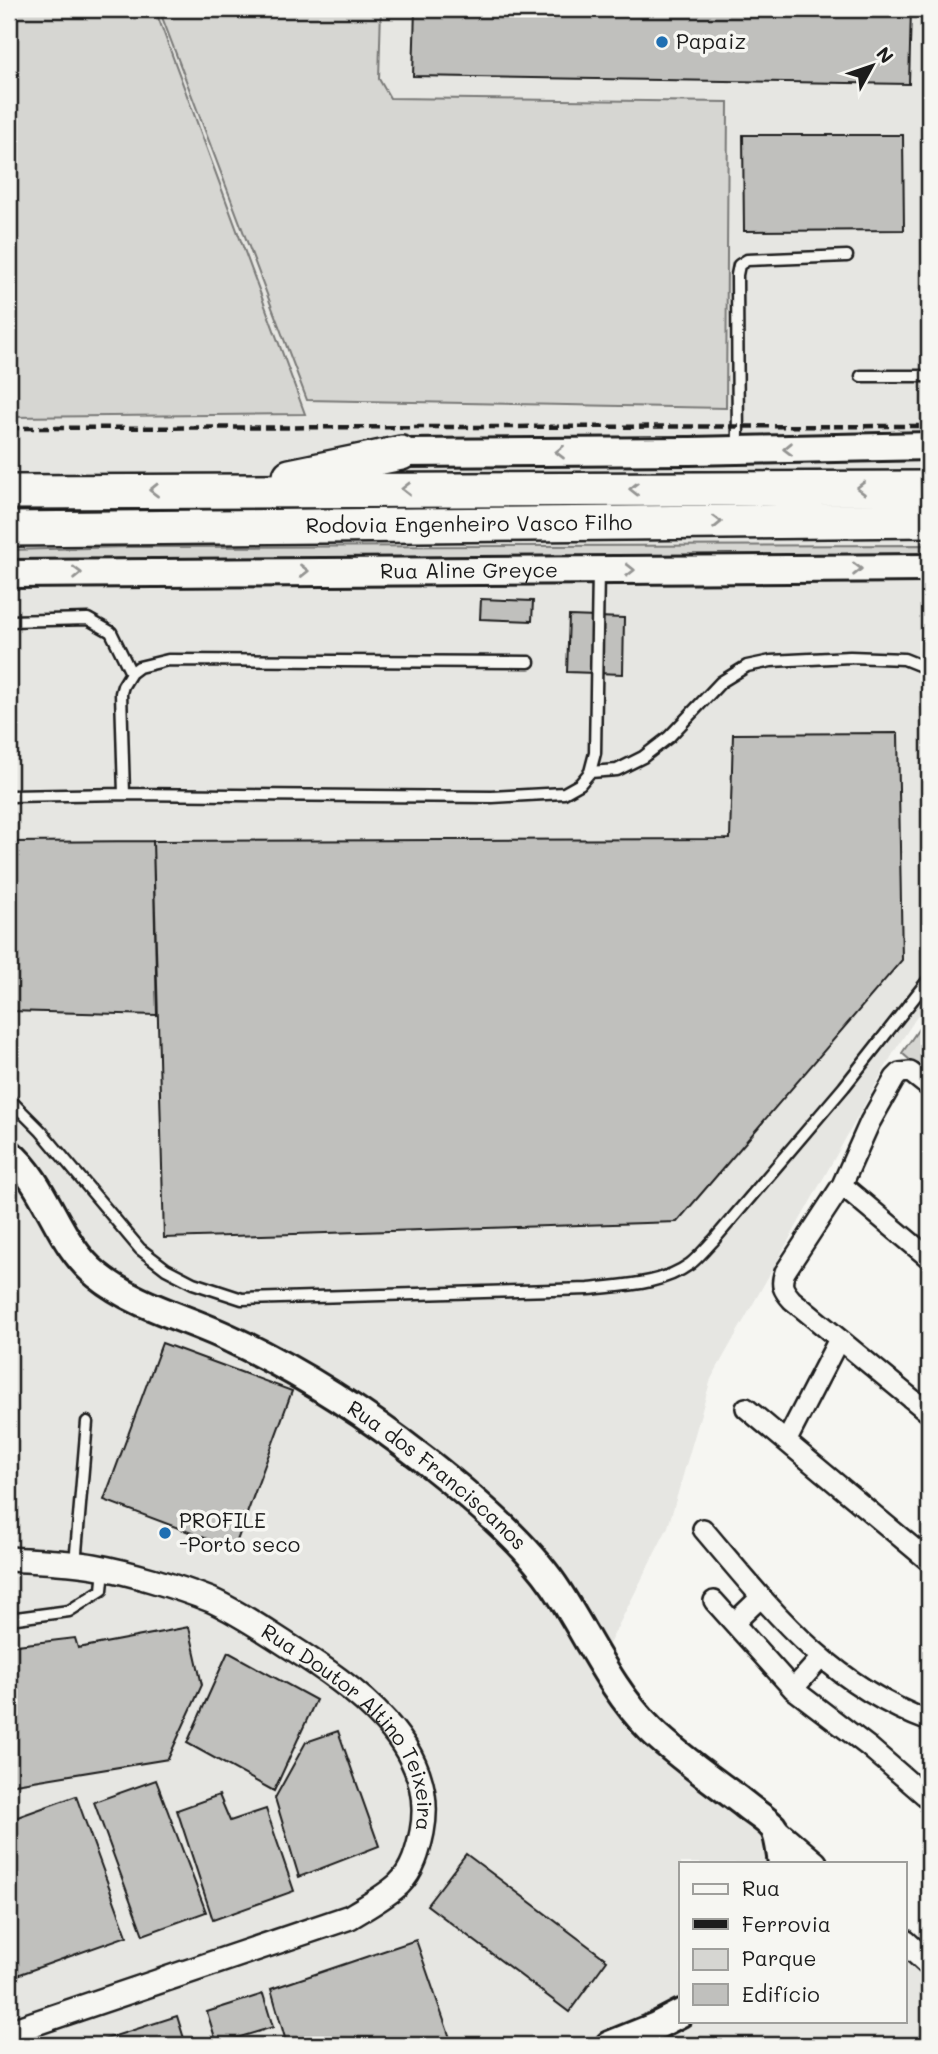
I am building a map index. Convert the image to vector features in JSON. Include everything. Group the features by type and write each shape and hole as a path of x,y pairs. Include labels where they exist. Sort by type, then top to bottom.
{"highway":[{"path":"209,490 288,477 401,453"},
{"name":"Rodovia Engenheiro Vasco Filho","path":"9,492 929,488"},
{"name":"Rodovia Engenheiro Vasco Filho","path":"9,529 929,520"}],"main road":[{"path":"401,453 929,446"},
{"name":"Rua Aline Greyce","path":"9,574 929,568"},
{"name":"Rua dos Franciscanos","path":"9,1153 29,1174 77,1253 96,1274 120,1291 232,1339 298,1374 425,1460 472,1500 516,1541 553,1583 620,1692 650,1729 774,1828"},
{"path":"774,1828 782,1862"},
{"path":"609,2045 679,2014"}],"street":[{"path":"929,1087 910,1072 900,1073 895,1078 870,1122 842,1185 785,1272 781,1283 782,1289 929,1413"},
{"path":"842,1185 929,1258"},
{"path":"788,1440 839,1339"},
{"path":"746,1408 788,1440 929,1561"},
{"path":"703,1529 761,1597 820,1658 879,1699 929,1721"},
{"name":"Rua Doutor Altino Teixeira","path":"9,1559 104,1569 212,1601 334,1674 377,1711 413,1760 423,1788 425,1817 411,1869 398,1884 350,1917 9,2032"},
{"path":"735,1622 761,1597"},
{"path":"714,1601 793,1689 869,1747 929,1799"},
{"path":"793,1689 820,1658"},
{"name":"Rua dos Franciscanos","path":"774,1828 814,1862"},
{"path":"906,1943 929,1964"}],"lane":[{"path":"738,450 739,265 747,260 847,256"},
{"path":"861,376 929,376"},
{"path":"9,796 124,794 492,797 564,793 580,784 590,772 595,753 598,570"},
{"path":"9,621 88,619 111,632 131,673"},
{"path":"590,772 617,769 643,757 670,737 721,682 747,666 771,661 850,657 904,659 929,668"},
{"path":"124,794 121,693 131,673 148,664 169,660 529,662"},
{"path":"9,1099 41,1131 141,1249 166,1269 192,1283 242,1299 576,1290 639,1284 668,1276 690,1264 713,1241 844,1087 929,979"},
{"path":"75,1564 87,1422"},
{"path":"9,1619 69,1611 102,1590 104,1569"}],"shaded area":[{"path":"9,9 929,9 929,998 894,1052 711,1379 668,1527 604,1654 655,1725 808,1862 679,1862 679,2022 906,2022 906,1947 929,1967 929,2045 9,2045"}],"green space":[{"path":"9,9 155,9 305,414 9,417"},
{"path":"159,9 381,9 379,79 390,98 728,102 726,408 307,400"},
{"path":"929,545 929,558 9,563 9,550 129,547"},
{"path":"929,1014 929,1077 902,1053"}],"building":[{"name":"Papaiz","path":"415,9 911,9 909,84 413,76"},
{"path":"743,135 903,135 904,230 744,231"},
{"path":"481,599 533,601 532,621 480,619"},
{"path":"569,616 624,618 623,674 567,672"},
{"path":"898,733 902,960 677,1222 164,1238 153,841 730,839 733,734"},
{"path":"153,841 157,1015 9,1011 9,842"},
{"path":"162,1343 292,1391 234,1549 104,1500"},
{"path":"189,1627 202,1685 168,1759 9,1785 9,1646 75,1638 78,1648"},
{"path":"228,1652 316,1700 274,1791 187,1743"},
{"path":"338,1731 379,1846 299,1877 275,1798 306,1742"},
{"path":"156,1780 206,1912 143,1935 94,1802"},
{"path":"219,1795 230,1821 266,1809 294,1891 213,1920 177,1810"},
{"path":"76,1796 127,1936 9,1978 9,1820"},
{"path":"466,1854 607,1960 569,2012 427,1905"},
{"path":"416,1940 450,2038 429,2045 287,2045 271,1989"},
{"path":"263,1994 273,2027 217,2044 207,2012"},
{"path":"177,2016 186,2045 87,2045"}],"railway":[{"path":"9,428 929,426"}],"place":[{"name":"Papaiz","path":"662,42"},
{"name":"PROFILE -Porto seco","path":"165,1533"}]}
